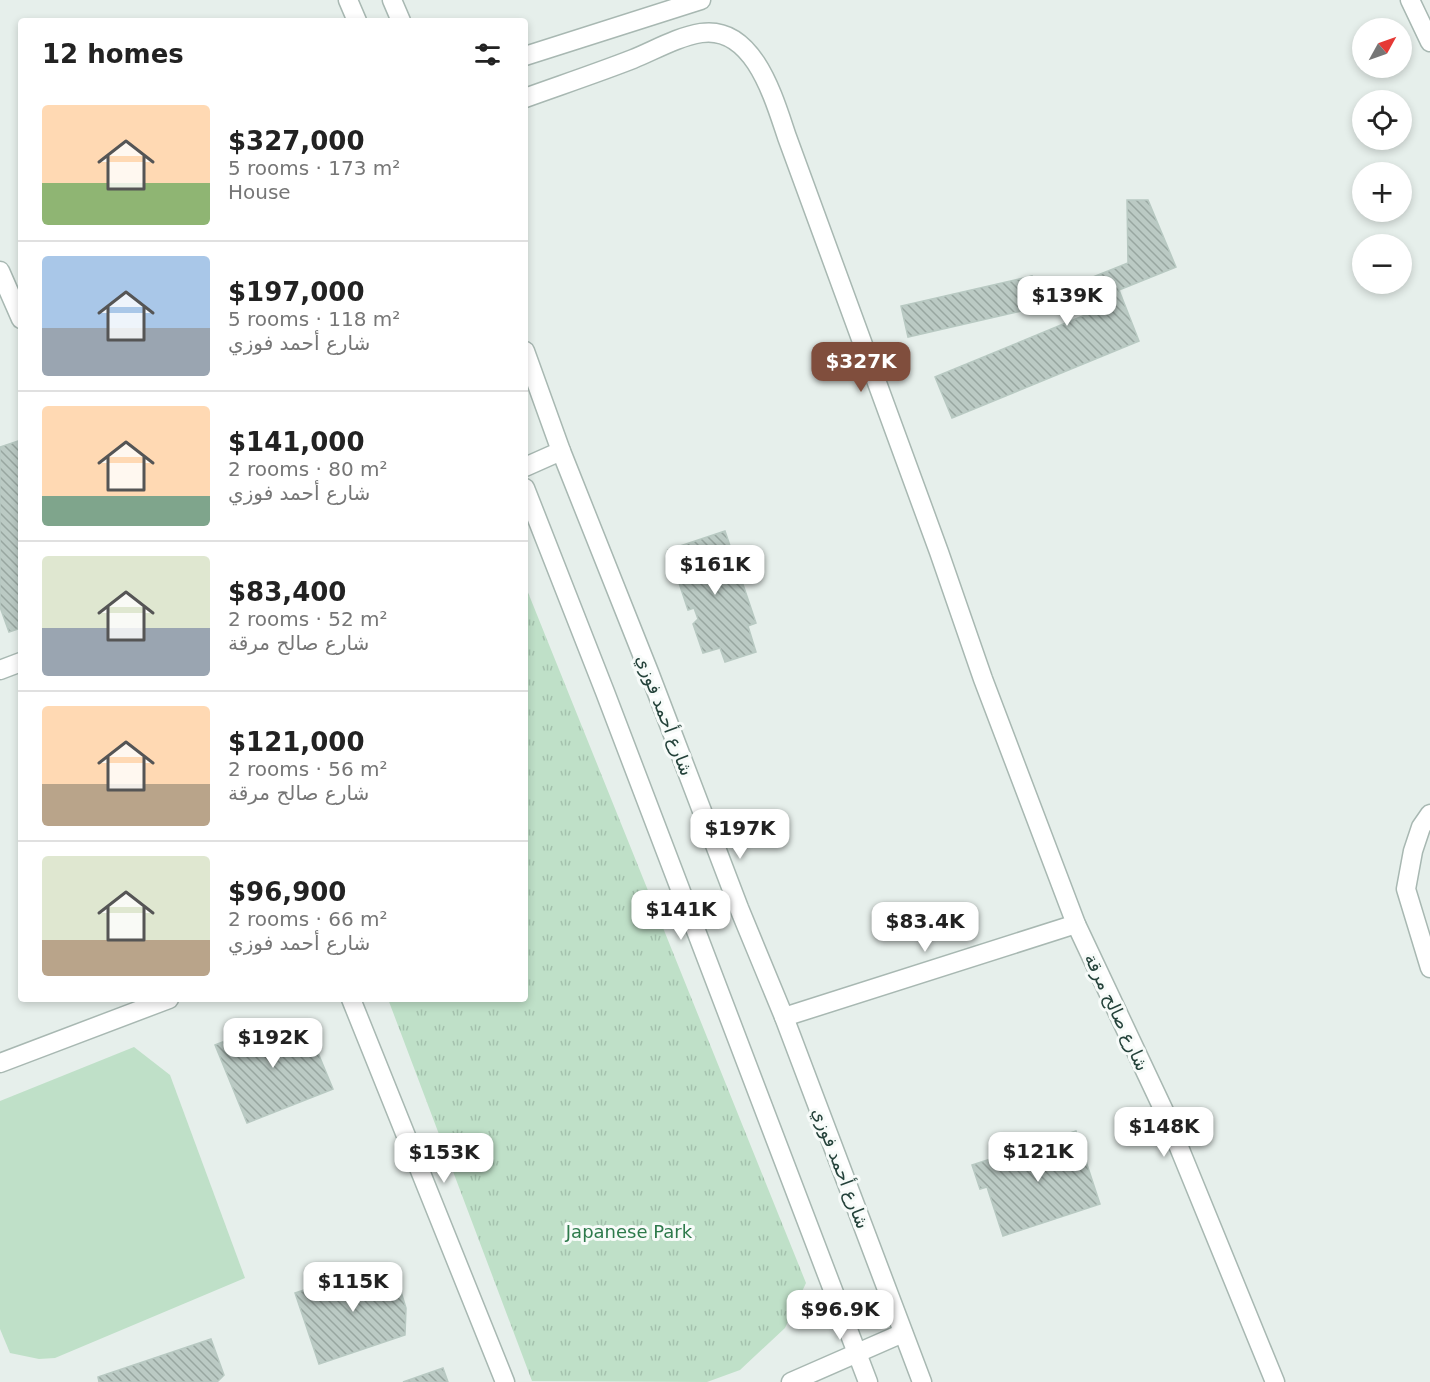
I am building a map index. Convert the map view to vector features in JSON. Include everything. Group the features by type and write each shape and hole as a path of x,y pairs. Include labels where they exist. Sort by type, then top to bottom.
{"street":[{"path":"348,0 356,18"},
{"path":"392,0 399,18"},
{"path":"528,55 701,0"},
{"path":"1410,0 1430,42"},
{"name":"شارع صالح مرقة","path":"528,97 681,38 702,33 726,36 742,46 757,64 772,90 983,679 1076,924 1165,1113 1275,1382"},
{"path":"0,271 18,312"},
{"name":"شارع أحمد فوزي","path":"528,359 561,452 649,672 739,908 784,1017 922,1382"},
{"path":"528,466 561,452"},
{"path":"528,496 868,1382"},
{"path":"0,670 18,663"},
{"path":"1430,814 1421,827 1415,843 1406,889 1430,968"},
{"path":"784,1017 1076,924"},
{"path":"0,1063 161,1002"},
{"path":"352,1002 505,1382"},
{"path":"791,1382 903,1334"}],"green space":[{"name":"Japanese Park","path":"528,592 806,1283 785,1328 740,1370 707,1382 532,1381 389,1002 528,1002"},
{"path":"134,1047 170,1075 245,1278 55,1358 39,1359 10,1353 0,1329 0,1101"}],"building":[{"path":"1127,200 1148,200 1176,267 1119,290 1139,341 952,418 935,377 1090,313 1078,283 1128,263"},
{"path":"1032,276 1039,307 908,337 901,306"},
{"path":"18,441 18,629 9,632 0,607 0,447"},
{"path":"725,531 756,623 748,626 756,652 725,662 720,648 703,653 693,624 698,619 694,608 688,610 668,550"},
{"path":"278,1020 283,1034 306,1024 333,1089 247,1123 215,1045"},
{"path":"1076,1131 1100,1204 1003,1236 987,1187 980,1189 972,1165"},
{"path":"384,1263 399,1285 406,1308 405,1335 319,1364 295,1293"},
{"path":"211,1339 224,1375 217,1382 99,1382 98,1377"},
{"path":"443,1368 448,1382 403,1382"}]}
